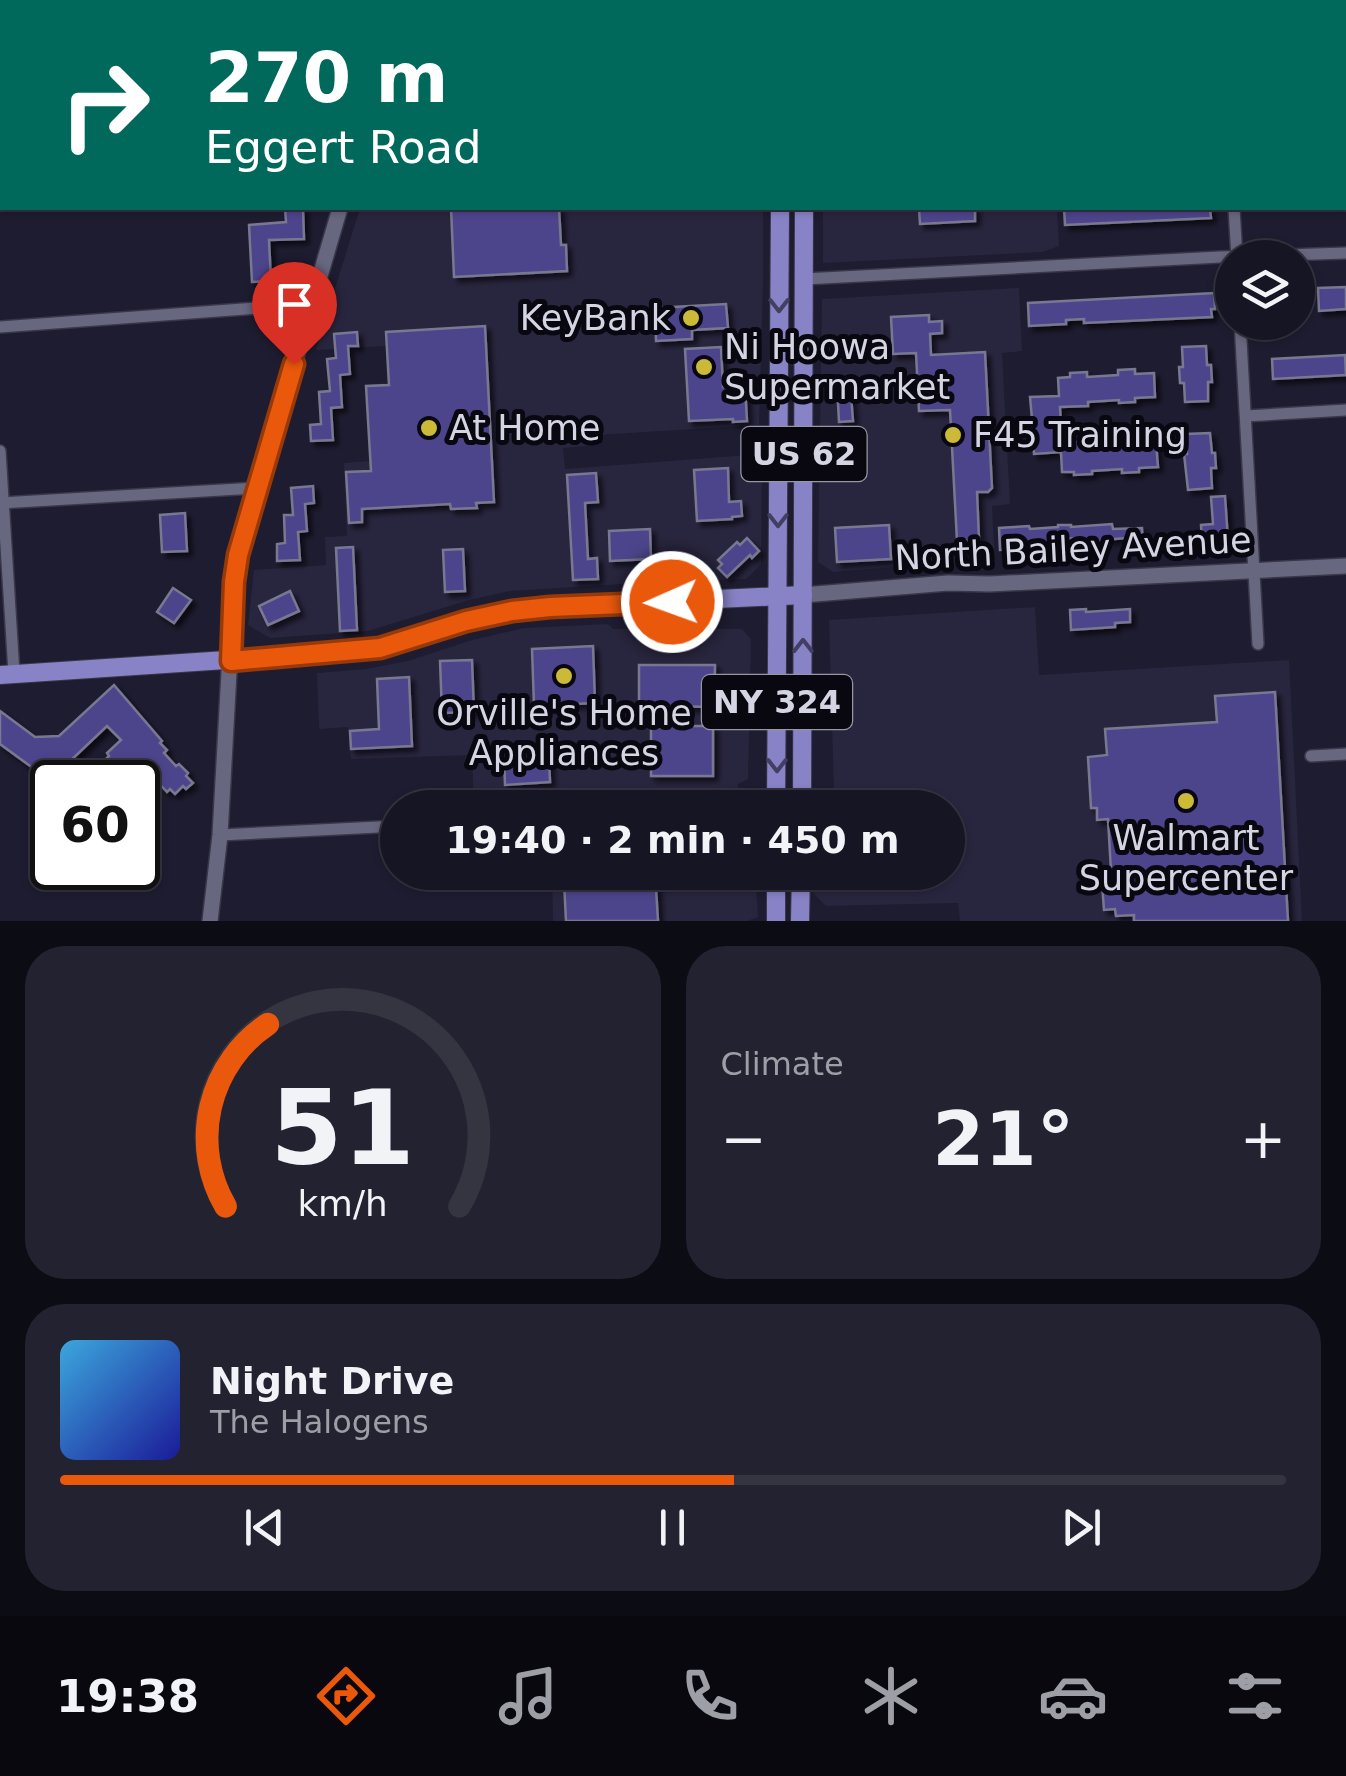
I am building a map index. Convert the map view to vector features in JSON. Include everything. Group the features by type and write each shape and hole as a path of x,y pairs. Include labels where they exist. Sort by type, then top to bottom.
{"main road":[{"name":"US 62","path":"778,597 780,210"},
{"name":"US 62","path":"803,595 804,210"},
{"path":"7,674 380,648 466,621 524,609 803,595"},
{"name":"NY 324","path":"802,790 803,595"},
{"name":"NY 324","path":"776,790 778,597"},
{"path":"776,890 776,921"},
{"path":"800,921 801,890"}],"street":[{"path":"210,921 220,835 236,569 256,488 339,210"},
{"path":"1234,210 1236,240"},
{"path":"1315,254 1346,253"},
{"path":"804,279 1215,258"},
{"path":"0,327 312,304"},
{"path":"1241,340 1258,644"},
{"path":"1246,416 1346,410"},
{"path":"0,451 7,674"},
{"path":"2,503 256,488"},
{"name":"North Bailey Avenue","path":"803,595 948,583 1346,566"},
{"path":"1311,756 1346,754"},
{"path":"220,835 380,827"}],"shaded area":[{"path":"359,210 763,210 759,425 596,435 596,445 563,448 565,469 762,454 761,564 746,579 510,591 368,631 270,638 248,625 254,570 326,565 325,537 347,536 344,463 370,461 366,385 388,383 386,346 316,350"},
{"path":"823,210 1057,210 1059,246 1043,252 823,263"},
{"path":"1019,288 1022,351 1002,353 1010,504 992,506 995,565 970,561 833,572 818,562 822,299"},
{"path":"1035,607 1039,675 1289,660 1302,921 960,921 958,903 826,906 813,890 965,890 965,790 834,790 829,620"},
{"path":"608,624 613,629 742,629 751,639 748,779 738,784 739,790 473,790 472,755 351,759 348,727 319,729 317,673 408,661 524,628"},
{"path":"552,890 756,890 758,917 747,921 553,921"}],"building":[{"path":"285,210 303,210 304,239 269,240 271,281 252,282 249,225 286,222"},
{"path":"451,210 559,210 567,271 454,277"},
{"path":"919,210 975,210 975,221 920,224"},
{"path":"1064,210 1210,210 1211,218 1065,225"},
{"path":"1346,287 1346,309 1319,311 1318,288"},
{"path":"1214,293 1215,309 1211,309 1212,317 1084,323 1084,319 1029,326 1028,303"},
{"name":"KeyBank","path":"726,304 728,328 692,330 692,339 656,341 655,308"},
{"path":"929,315 929,322 942,321 942,333 930,334 931,355 985,352 992,488 977,492 979,539 957,541 950,410 919,411 916,353 893,354 891,317"},
{"name":"At Home","path":"485,326 494,502 476,503 477,508 451,509 450,504 362,509 362,522 349,523 346,472 371,471 366,386 389,385 386,332"},
{"path":"357,332 358,346 348,346 350,374 340,375 342,407 331,408 333,440 311,441 310,425 321,424 319,392 330,391 327,359 336,358 334,334"},
{"path":"1206,346 1212,382 1208,382 1208,401 1185,402 1179,367 1183,367 1182,347"},
{"name":"Ni Hoowa Supermarket","path":"721,347 723,387 745,386 747,421 689,421 685,349"},
{"path":"1345,355 1346,375 1273,379 1272,359"},
{"path":"1135,369 1135,374 1154,373 1155,397 1060,407 1062,443 1089,441 1090,447 1122,445 1121,441 1156,442 1158,467 1139,468 1139,472 1122,473 1122,469 1074,475 1062,472 1061,452 1034,454 1028,419 1032,419 1030,397 1059,396 1058,378 1070,377 1070,373 1087,372 1087,377 1118,375 1118,370"},
{"path":"850,383 853,421 839,422 837,384"},
{"path":"1210,433 1216,468 1211,468 1212,488 1188,490 1186,434"},
{"path":"728,468 729,502 741,501 742,516 697,521 694,470"},
{"path":"596,473 598,502 585,503 588,559 597,558 598,579 573,580 567,475"},
{"path":"313,486 314,503 305,504 307,531 298,532 300,560 277,561 277,544 285,543 284,515 293,515 291,488"},
{"path":"1225,496 1228,540 1202,542 1201,525 1213,524 1211,497"},
{"path":"185,513 187,551 162,552 160,515"},
{"path":"1112,524 1113,529 1142,528 1143,544 1127,544 1127,538 1079,547 1079,538 1060,539 1054,547 1039,548 1039,544 1000,550 999,528"},
{"path":"889,525 891,559 837,562 835,528"},
{"path":"650,529 651,559 610,561 609,531"},
{"path":"747,538 759,551 727,577 718,568 722,564 718,560"},
{"path":"353,547 357,630 340,631 336,548"},
{"path":"463,549 465,591 445,592 443,550"},
{"path":"173,588 191,600 174,623 157,612"},
{"path":"290,591 299,611 268,625 259,606"},
{"path":"1130,609 1130,622 1071,630 1070,610"},
{"name":"Orville's Home Appliances","path":"593,646 595,703 534,706 532,649"},
{"path":"472,660 474,712 442,713 440,661"},
{"path":"639,665 715,665 714,707 659,706 658,715 646,715 647,706 639,706"},
{"path":"409,677 412,746 351,749 350,731 379,729 377,679"},
{"path":"114,685 162,741 167,750 164,753 188,773 186,776 193,783 175,794 170,789 167,792 160,784 160,760 105,760 121,740 107,726 71,760 30,760 30,766 0,744 0,711 35,737 59,736"},
{"name":"Walmart Supercenter","path":"1275,692 1288,921 1134,921 1134,915 1116,916 1115,909 1104,910 1101,871 1111,871 1108,819 1097,820 1097,808 1091,808 1088,757 1107,755 1105,729 1217,722 1215,696"},
{"path":"651,726 713,726 713,776 651,776"},
{"path":"549,757 550,782 505,785 504,759"},
{"path":"564,890 656,890 658,921 566,921"}],"place":[{"name":"KeyBank","path":"691,318"},
{"name":"Ni Hoowa Supermarket","path":"704,367"},
{"name":"At Home","path":"429,428"},
{"name":"F45 Training","path":"953,435"},
{"name":"Orville's Home Appliances","path":"564,676"},
{"name":"Walmart Supercenter","path":"1186,801"}],"route":[{"path":"294,364 238,555 231,661 380,648 512,611 672,602"}]}
